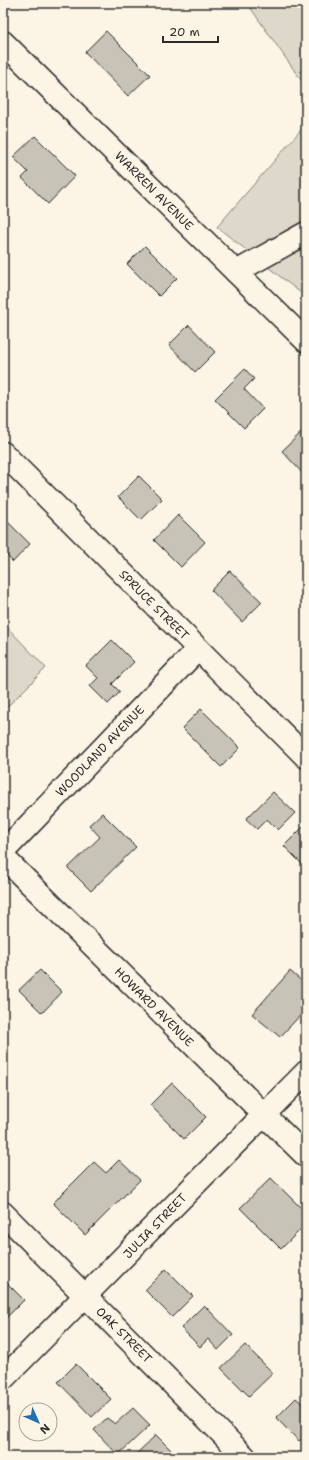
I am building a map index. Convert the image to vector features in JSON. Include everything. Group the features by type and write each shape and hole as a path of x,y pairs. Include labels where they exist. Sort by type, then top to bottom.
{"street":[{"name":"WARREN AVENUE","path":"3,42 306,341"},
{"path":"236,272 306,233"},
{"name":"SPRUCE STREET","path":"3,453 306,757"},
{"name":"WOODLAND AVENUE","path":"3,852 198,649"},
{"name":"HOWARD AVENUE","path":"3,857 306,1156"},
{"name":"JULIA STREET","path":"3,1379 306,1072"},
{"name":"OAK STREET","path":"3,1213 245,1457"}],"shaded area":[{"path":"247,3 306,3 306,87"},
{"path":"306,124 306,297 217,227"},
{"path":"3,623 46,668 3,711"}],"building":[{"path":"106,31 150,75 128,96 85,52"},
{"path":"35,136 75,176 48,204 22,178 28,172 13,157"},
{"path":"145,246 177,278 159,296 127,264"},
{"path":"189,325 215,352 195,372 169,345"},
{"path":"245,369 254,379 244,389 263,409 244,428 215,399"},
{"path":"306,428 306,477 282,451"},
{"path":"139,476 162,499 141,520 118,497"},
{"path":"178,515 205,542 181,567 154,540"},
{"path":"3,517 30,544 13,562 3,552"},
{"path":"230,571 262,602 242,622 211,590"},
{"path":"112,640 134,662 112,684 120,692 108,704 90,686 98,678 86,666"},
{"path":"201,709 240,748 221,767 182,728"},
{"path":"273,792 295,813 278,830 267,819 257,829 246,819"},
{"path":"102,813 136,847 91,891 68,868 100,837 89,825"},
{"path":"306,824 306,860 302,864 284,846"},
{"path":"3,952 8,957 3,962"},
{"path":"40,970 62,992 42,1013 19,990"},
{"path":"290,971 306,985 306,1009 280,1037 252,1014"},
{"path":"172,1083 206,1117 184,1139 150,1105"},
{"path":"119,1160 140,1180 85,1235 53,1203 94,1162 106,1173"},
{"path":"271,1178 306,1213 306,1224 281,1249 240,1208"},
{"path":"166,1269 193,1296 172,1317 145,1290"},
{"path":"3,1279 24,1300 3,1321"},
{"path":"204,1305 233,1335 218,1350 208,1339 200,1347 181,1328"},
{"path":"245,1345 273,1373 249,1396 221,1368"},
{"path":"76,1364 111,1399 92,1417 58,1382"},
{"path":"296,1398 306,1407 306,1434 299,1441 276,1418"},
{"path":"133,1408 150,1425 118,1455 94,1430 107,1418 115,1424"},
{"path":"156,1435 178,1457 133,1457"}]}
